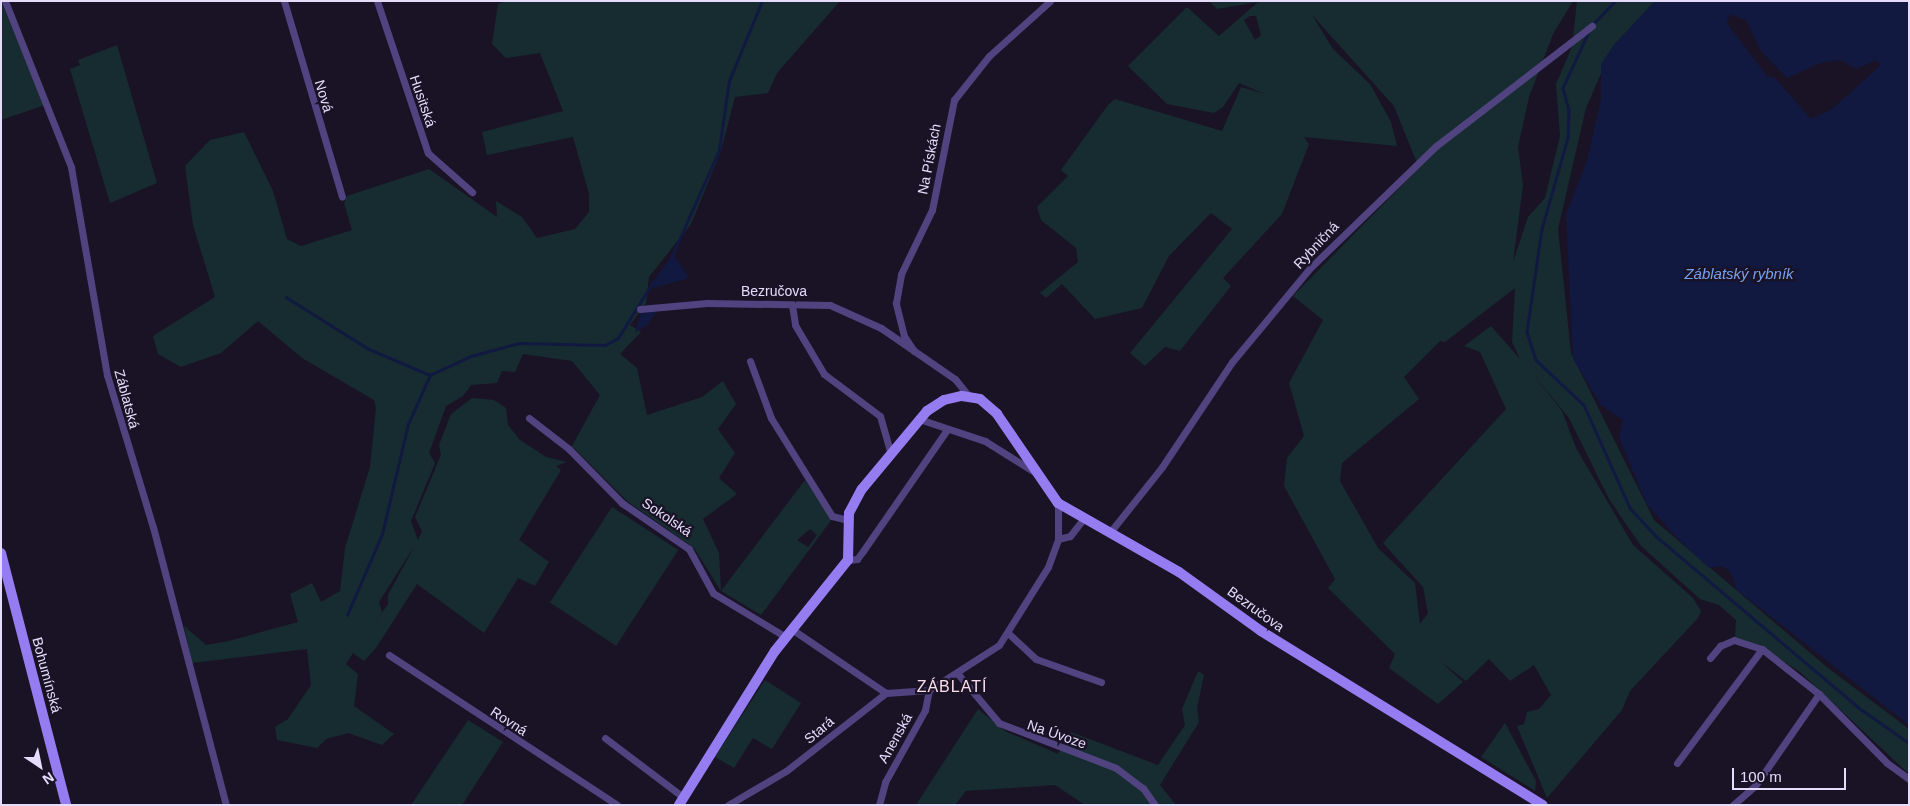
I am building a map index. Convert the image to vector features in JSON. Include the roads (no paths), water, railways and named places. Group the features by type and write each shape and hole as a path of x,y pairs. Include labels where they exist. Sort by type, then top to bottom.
{"main road":[{"name":"Bezručova","path":"969,396 986,403 1039,474 1058,503 1111,531 1200,585 1261,631 1543,805"},
{"path":"681,801 790,633 848,560 848,520 858,495 919,419 944,400 969,396"},
{"name":"Bohumínská","path":"2,555 66,805"}],"street":[{"name":"Záblatská","path":"5,1 71,167 107,375 153,527 226,805"},
{"name":"Nová","path":"284,1 342,197"},
{"name":"Husitská","path":"377,1 428,152 472,192"},
{"name":"Na Pískách","path":"914,351 904,336 896,303 901,274 932,210 954,100 989,56 1050,1"},
{"name":"Rybničná","path":"1111,531 1162,467 1232,362 1311,267 1436,146 1592,26"},
{"name":"Bezručova","path":"640,309 707,303 830,305 858,315 914,351 955,379 969,396"},
{"path":"792,305 795,325 824,374 880,416 890,454"},
{"path":"750,361 771,418 826,508 834,518 848,520"},
{"name":"Sokolská","path":"529,418 569,449 622,503 689,548 714,593 790,633 886,693"},
{"path":"919,419 946,430 985,441 1039,474"},
{"path":"848,560 857,559 946,430"},
{"path":"886,693 929,690 958,674 1008,634 1048,567 1058,539 1058,503"},
{"path":"1058,539 1070,536 1085,517"},
{"path":"1008,634 1036,659 1101,682"},
{"path":"1710,658 1720,646 1734,640 1762,649 1819,694 1887,763 1909,778"},
{"path":"1677,763 1762,649"},
{"name":"Rovná","path":"389,655 617,805"},
{"name":"Na Úvoze","path":"958,674 999,723 1116,768 1135,780 1156,805"},
{"name":"Anenská","path":"879,805 886,782 925,710 929,690"},
{"name":"Stará","path":"728,805 779,776 886,693"},
{"path":"1733,805 1754,786 1819,694"},
{"path":"605,738 681,801"}],"water":[{"name":"Záblatský rybník","path":"1655,1 1909,1 1909,725 1737,590 1731,573 1723,566 1709,568 1678,539 1646,503 1619,437 1623,420 1601,405 1573,359 1566,214 1587,161 1601,99 1601,64 1613,46","holes":["1730,14 1746,20 1761,51 1787,78 1820,63 1841,60 1856,69 1876,60 1881,65 1831,110 1811,119 1775,78 1767,76 1727,23"]},
{"path":"673,254 689,278 653,288 653,282"},
{"path":"657,311 648,324 635,333 641,313"}],"waterway":[{"path":"671,258 719,150 729,81 762,1"},
{"path":"1592,25 1615,1"},
{"path":"1589,32 1563,88 1569,111 1568,138 1542,229 1527,332 1536,360 1584,405 1630,508 1657,537 1858,707 1909,743"},
{"path":"676,260 685,277"},
{"path":"347,615 382,534 408,424 430,375 471,356 519,343 605,345 618,338 653,282"},
{"path":"286,297 369,349 430,375"}],"district":[{"name":"ZÁBLATÍ","path":"952,687"}]}
